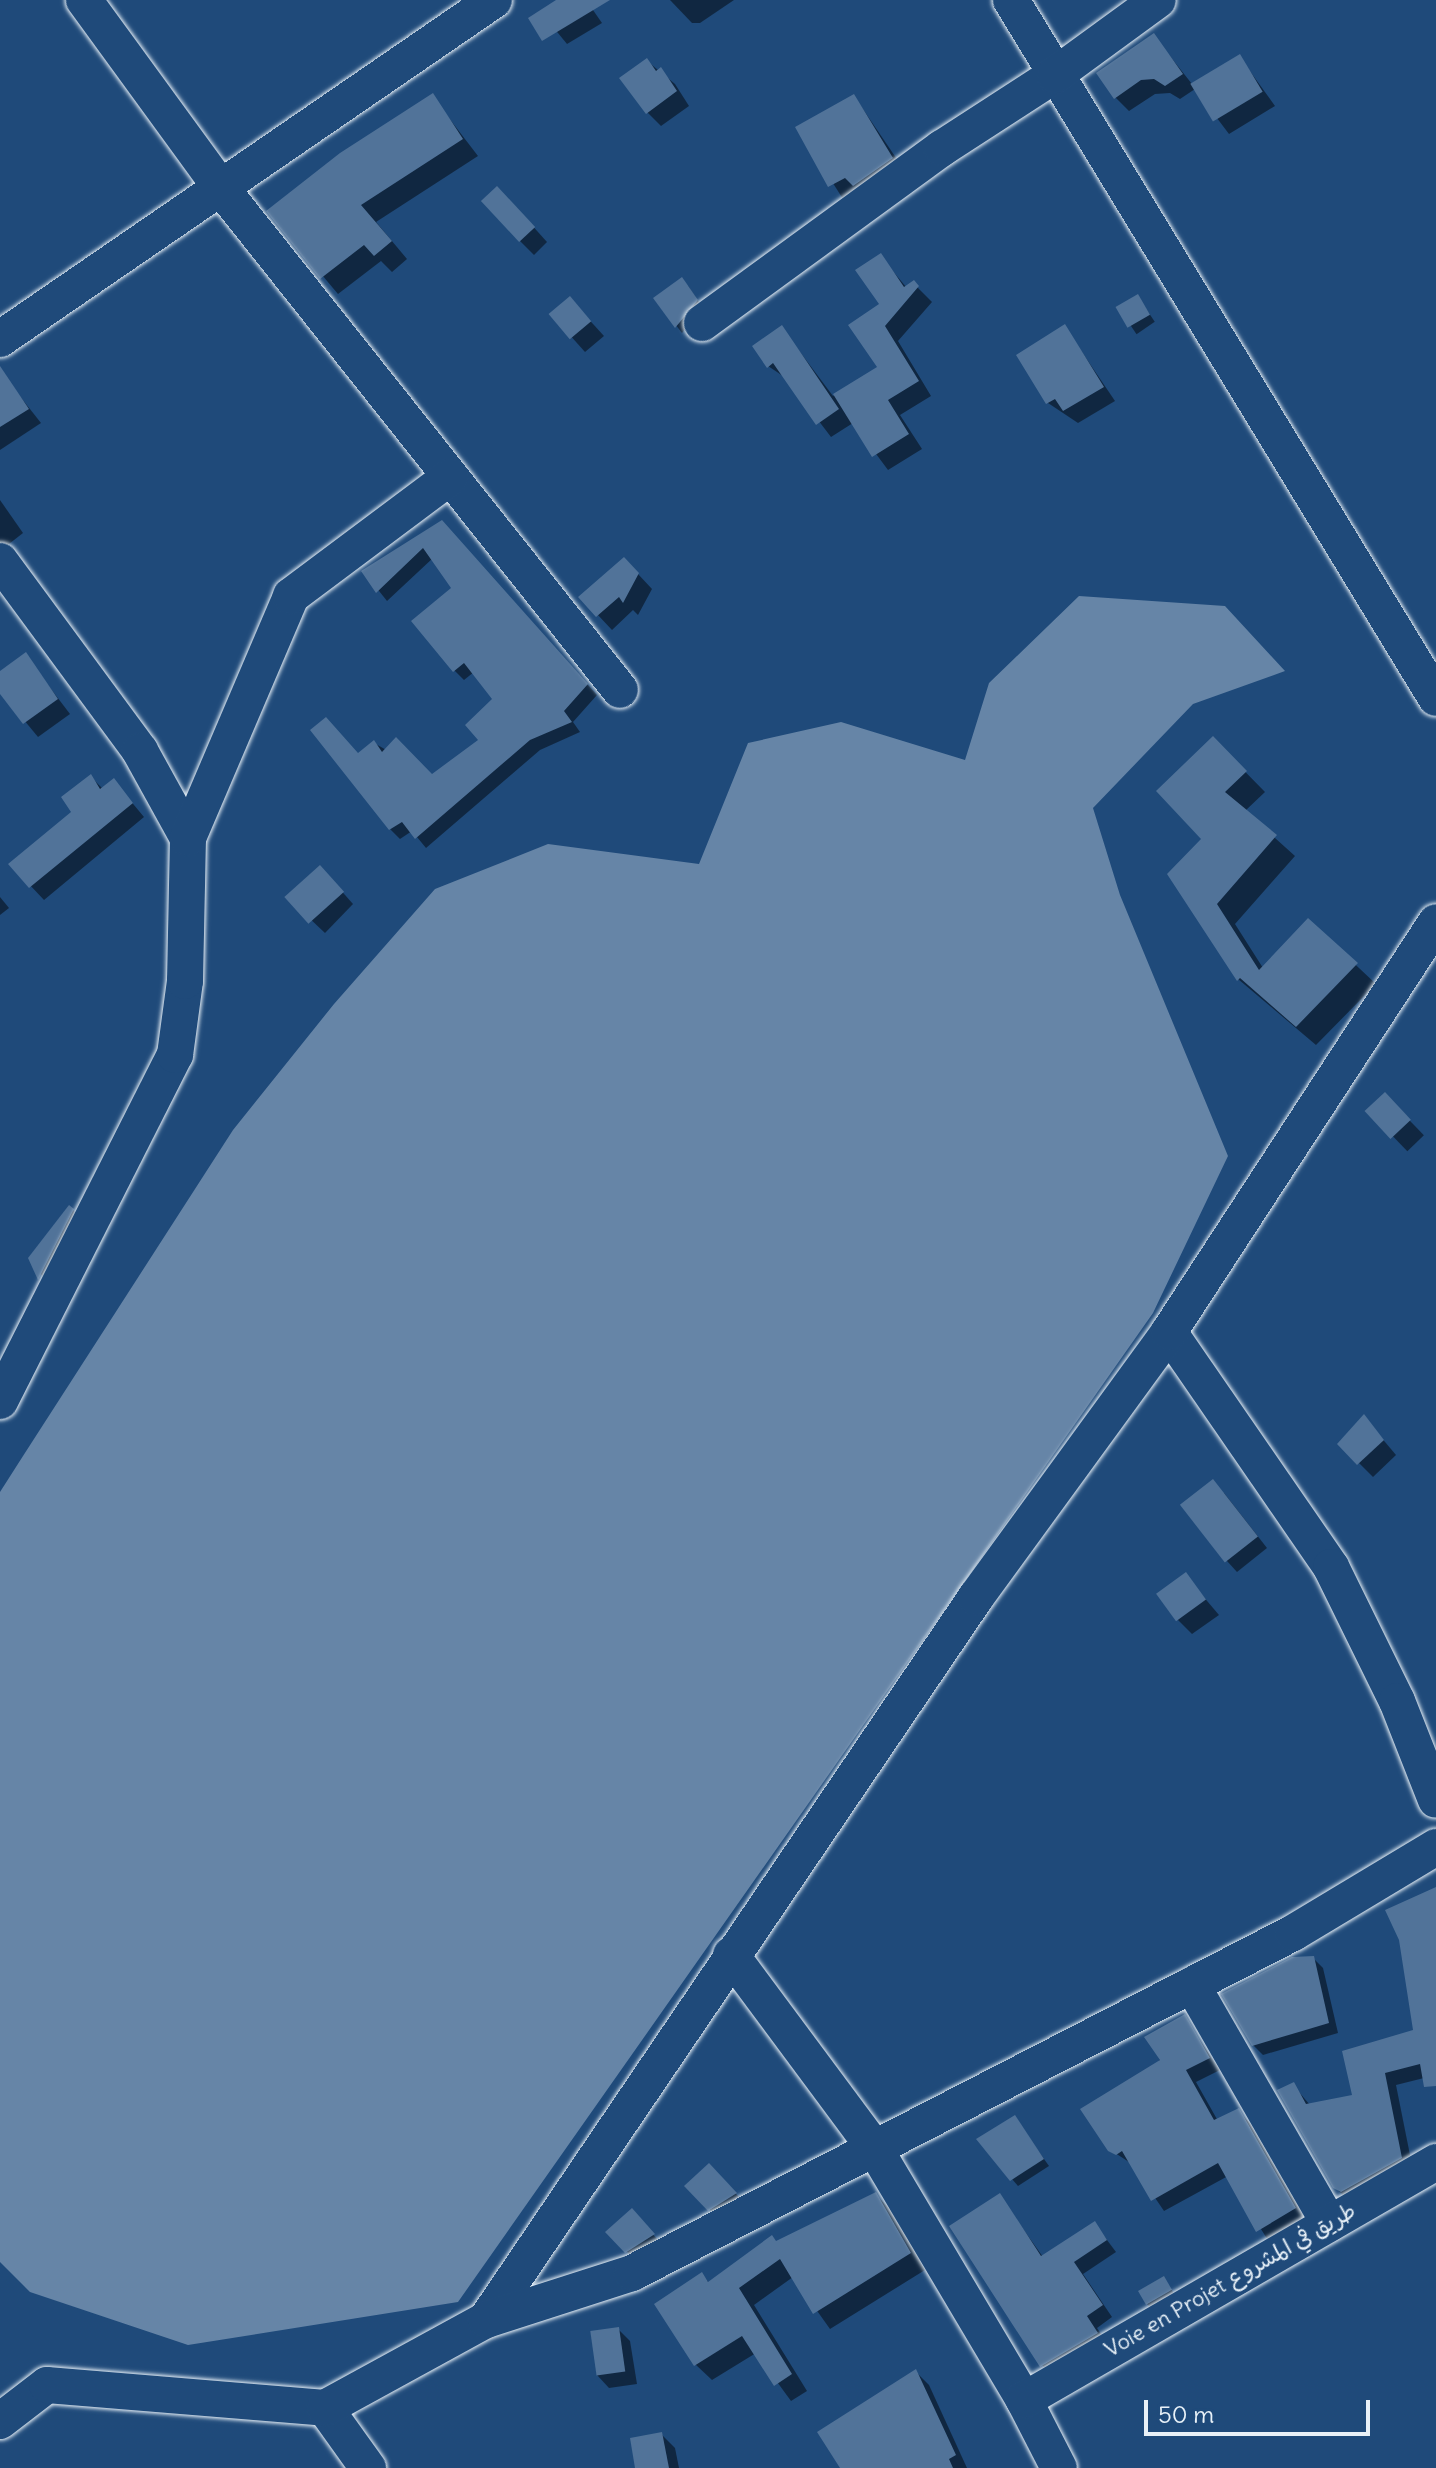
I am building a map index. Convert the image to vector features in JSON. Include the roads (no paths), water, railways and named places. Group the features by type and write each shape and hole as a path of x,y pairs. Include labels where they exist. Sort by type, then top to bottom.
{"street":[{"path":"84,0 221,188 620,690"},
{"path":"0,339 494,0"},
{"path":"1011,0 1436,698"},
{"path":"702,323 942,148 1055,75 1158,0"},
{"path":"0,1401 175,1055 185,981 188,838 291,596 450,477"},
{"path":"0,561 140,751 188,838"},
{"path":"486,2320 976,1597 1169,1332 1436,922"},
{"path":"1169,1332 1331,1567 1397,1701 1436,1800"},
{"path":"0,2421 47,2385 325,2408 486,2320 632,2273 1293,1933 1436,1847"},
{"path":"731,1955 875,2149 1024,2400 1059,2468"},
{"path":"1192,1985 1329,2223"},
{"name":"Voie en Projet طريق في المشروع","path":"1024,2400 1436,2162"},
{"path":"325,2408 368,2468"}],"water":[{"path":"1079,596 1225,606 1285,671 1193,704 1093,808 1120,895 1228,1156 1153,1313 458,2302 188,2345 30,2292 0,2262 0,1492 233,1130 334,1004 435,889 548,844 699,864 748,743 841,722 965,760 989,683"}]}
